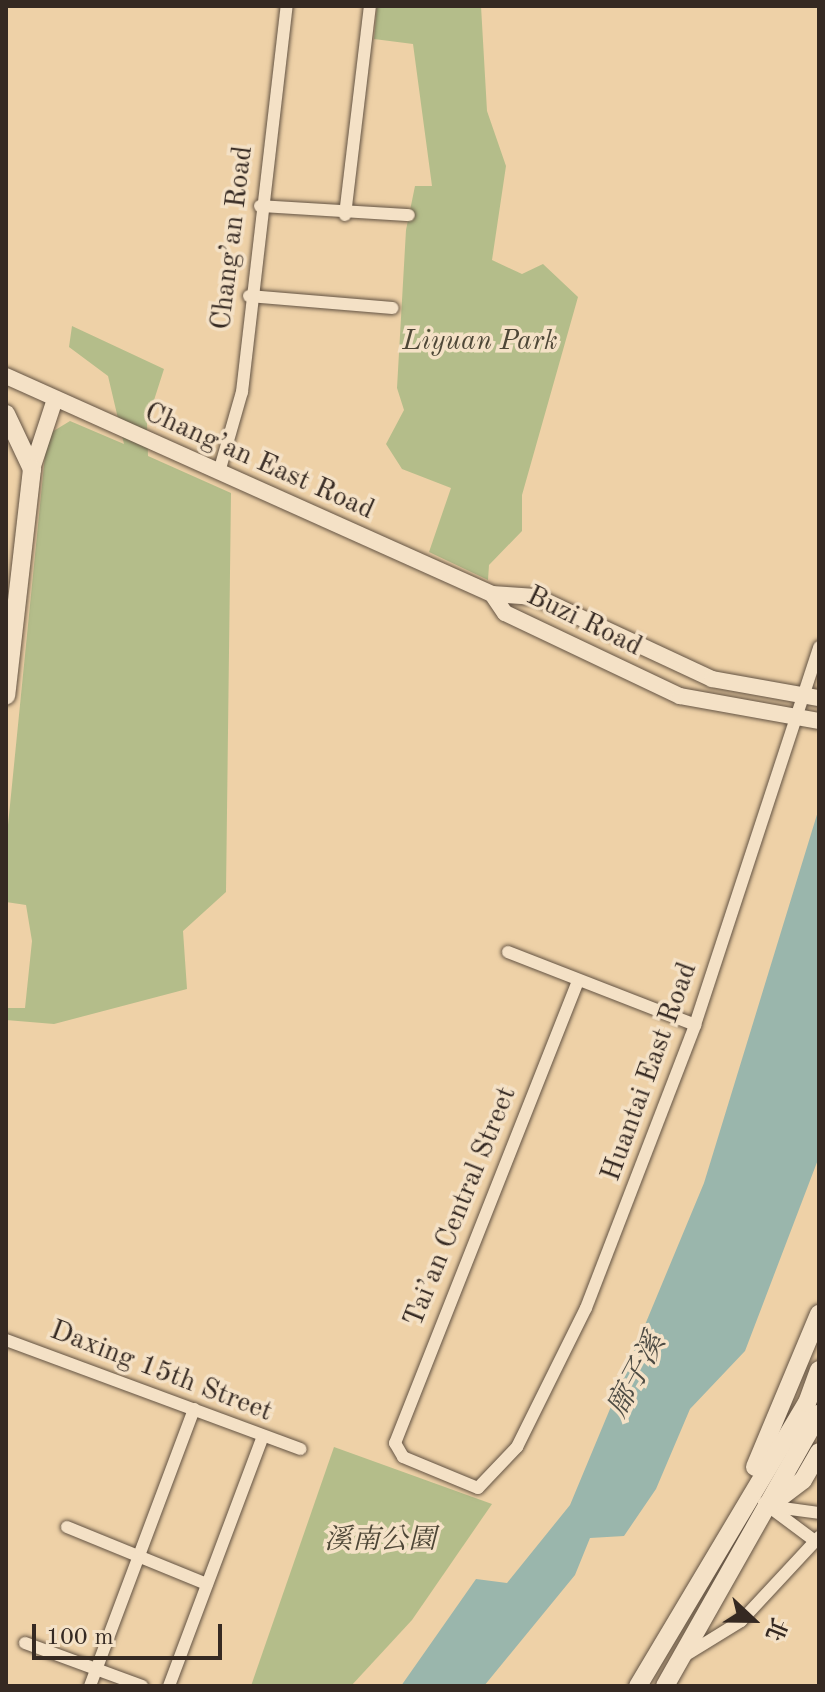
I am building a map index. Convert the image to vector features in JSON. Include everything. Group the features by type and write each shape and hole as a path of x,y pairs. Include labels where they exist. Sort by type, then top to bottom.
{"main road":[{"path":"6,414 32,469 6,696"},
{"path":"747,1492 819,1314"},
{"path":"638,1686 747,1492 807,1403 819,1370"},
{"path":"665,1686 686,1655 819,1414"},
{"path":"768,1506 803,1480 819,1452"}],"street":[{"name":"Chang’an Road","path":"219,472 242,392 249,296 287,6"},
{"path":"345,215 370,6"},
{"path":"260,206 345,215 409,215"},
{"path":"249,296 393,308"},
{"name":"Chang’an East Road","path":"6,376 492,594"},
{"path":"32,469 55,399"},
{"name":"Buzi Road","path":"492,594 536,597 685,671 811,697"},
{"name":"Buzi Road","path":"492,594 505,613 661,689 810,720"},
{"name":"Huantai East Road","path":"478,1488 502,1469 554,1382 695,1025 810,720 819,647"},
{"path":"508,952 695,1025"},
{"name":"Tai’an Central Street","path":"478,1488 396,1451 399,1427 578,981"},
{"name":"Daxing 15th Street","path":"6,1340 300,1449"},
{"path":"90,1686 194,1409"},
{"path":"169,1686 263,1436"},
{"path":"686,1655 741,1621 817,1539 747,1492"},
{"path":"768,1506 819,1513"},
{"path":"67,1527 207,1584"},
{"path":"25,1643 142,1686"}],"green space":[{"name":"Liyuan Park","path":"377,6 481,6 487,111 506,166 492,260 522,274 543,264 578,297 522,495 522,531 489,565 488,580 429,552 451,488 402,469 386,444 404,410 397,388 406,230 415,186 432,186 413,44 374,39"},
{"path":"72,326 164,369 147,422 148,456 231,493 226,892 183,931 187,989 54,1024 6,1020 6,1008 25,1008 32,941 26,905 6,902 6,845 47,435 70,421 124,444 108,376 69,347"},
{"name":"溪南公園","path":"334,1447 492,1504 412,1620 351,1686 251,1686"}],"water":[{"name":"廍子溪","path":"819,808 819,1157 745,1351 690,1409 656,1489 624,1536 590,1538 575,1575 484,1686 401,1686 476,1579 507,1583 570,1505 704,1183"}]}
